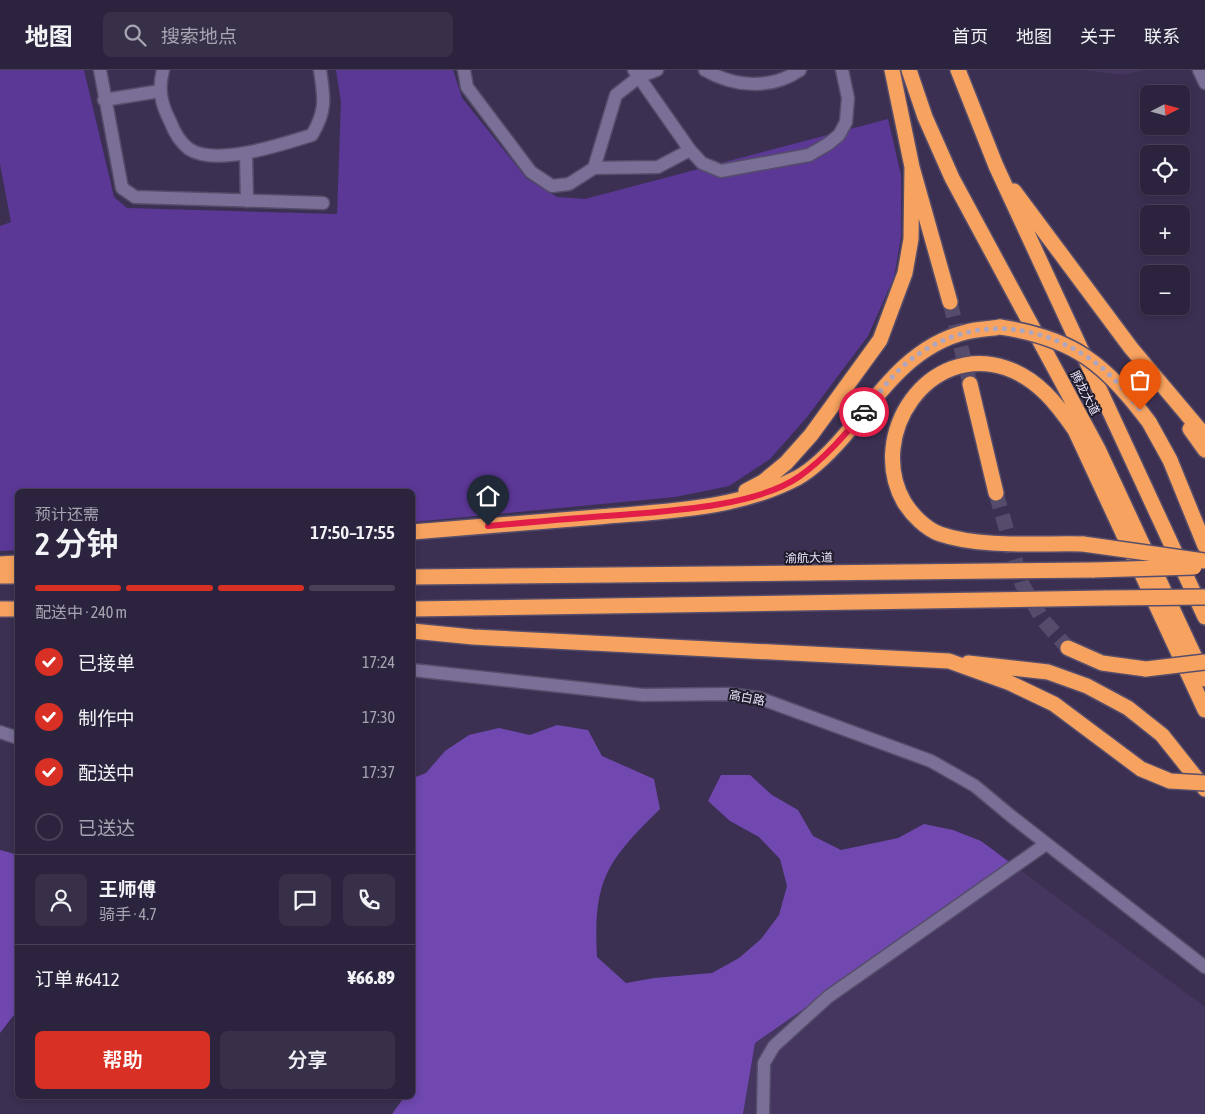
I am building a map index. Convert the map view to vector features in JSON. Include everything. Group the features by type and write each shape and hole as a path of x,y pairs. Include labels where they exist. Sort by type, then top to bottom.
{"highway":[{"path":"892,70 912,168 950,302"},
{"name":"腾龙大道","path":"909,70 925,117 952,178 1098,449 1205,679"},
{"name":"腾龙大道","path":"958,70 996,166 1205,616"},
{"path":"996,166 1205,450"},
{"path":"723,503 763,482 786,464 811,436 880,340 905,273 911,239 912,168"},
{"path":"415,532 677,510 723,503 767,491 799,477 836,446 886,384 909,361 937,342 967,331 1000,327 1029,332 1059,341 1094,361 1122,387 1149,422 1170,460 1205,546"},
{"path":"1131,348 1205,436"},
{"path":"1205,561 1083,544 972,542 938,534 911,514 897,490 891,458 897,425 912,396 931,379 946,372 983,363 1007,368 1034,383 1054,400 1075,430 1205,710"},
{"path":"970,384 996,493"},
{"path":"0,564 15,563"},
{"name":"渝航大道","path":"415,577 1094,570 1205,566"},
{"path":"0,576 15,576"},
{"path":"415,609 1205,597"},
{"path":"0,609 15,609"},
{"path":"415,631 473,637 949,661 1048,672 1087,686 1128,708 1162,734 1205,789"},
{"path":"1068,648 1102,663 1146,668 1205,662"},
{"path":"949,661 1010,683 1054,704 1141,769 1170,781 1205,783"}],"street":[{"path":"100,70 104,100 122,188 135,197 323,203"},
{"path":"163,70 160,91 161,104 176,136 189,149 202,155 246,154 312,135 320,122 324,104 320,70"},
{"path":"464,70 467,87 531,172 552,186 569,184 594,168 658,167 690,150"},
{"path":"594,168 616,95 636,74 657,70"},
{"path":"705,70 720,79 744,85 788,77 800,70"},
{"path":"636,74 690,150 702,163 721,171 809,155 839,135 846,122 848,98 842,70"},
{"path":"1199,70 1205,83"},
{"path":"104,100 160,91"},
{"path":"246,154 247,201"},
{"name":"高白路","path":"415,670 643,695 728,694 759,698 931,761 975,786 1046,844 1205,967"},
{"path":"0,732 15,737"},
{"path":"763,1114 764,1063 774,1046 828,997 1046,844"}],"shaded area":[{"path":"0,70 84,70 114,197 127,208 337,214 341,102 336,70 453,70 462,98 527,179 557,197 585,199 888,119 901,175 901,237 894,277 868,336 807,417 770,459 729,486 675,497 415,522 415,489 15,489 15,550 0,551 0,226 11,222 0,164"},
{"path":"1083,70 1144,70 1123,75"},
{"path":"557,725 588,730 602,756 654,779 660,809 615,859 601,890 598,909 596,931 597,957 626,983 654,978 712,973 739,958 761,939 779,915 787,886 780,859 759,837 730,821 708,801 721,775 750,775 772,795 798,810 813,836 841,850 898,838 924,824 953,830 981,841 1012,864 755,1043 743,1114 392,1114 403,1099 415,1099 415,777 426,773 445,751 469,735 499,728 530,735"},
{"path":"0,850 15,854 15,1014 0,1033"},
{"path":"1012,864 1205,1007 1205,1114 743,1114 755,1043"}],"tunnel":[{"path":"950,302 970,384"},
{"path":"996,493 1022,584 1043,620 1068,648"}],"way so far":[{"path":"864,412 886,384 909,361 937,342 967,331 1000,327 1029,332 1059,341 1094,361 1122,387 1140,410"}],"route":[{"path":"488,526 677,510 723,503 767,491 799,477 836,446 864,412"}]}
